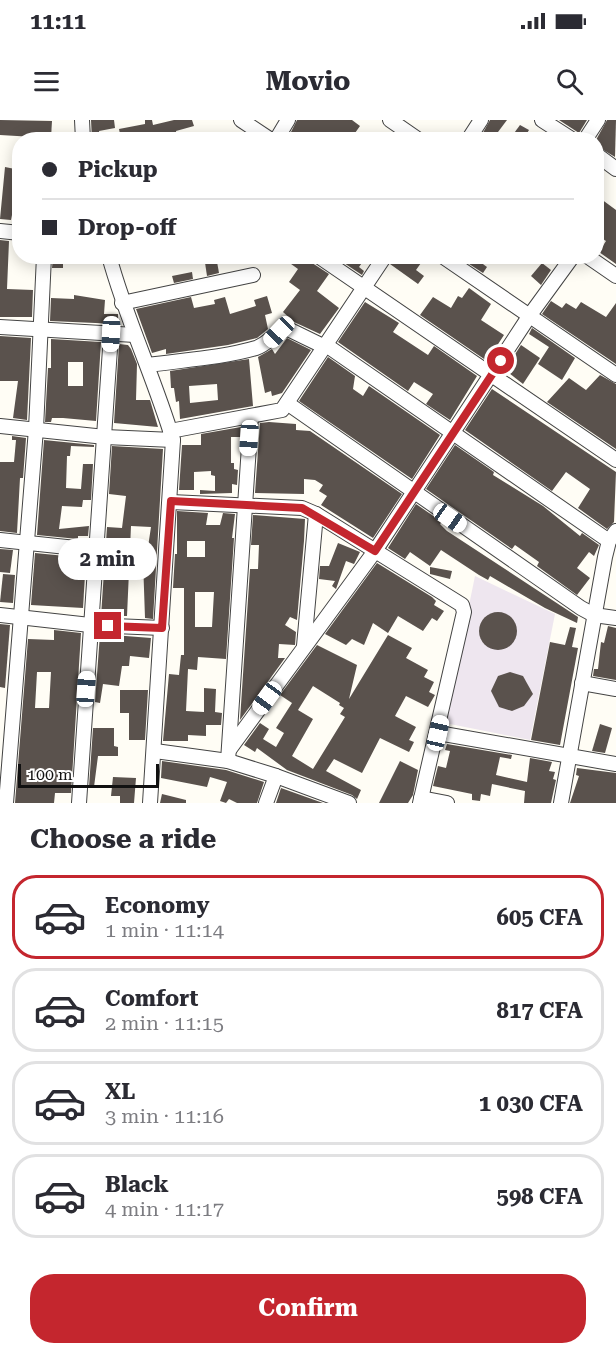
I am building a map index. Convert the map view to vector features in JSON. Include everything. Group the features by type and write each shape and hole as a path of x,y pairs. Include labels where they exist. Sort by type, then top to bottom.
{"street":[{"path":"241,120 259,132"},
{"path":"390,120 407,132"},
{"path":"542,120 561,132"},
{"path":"6,803 36,429 44,264"},
{"path":"111,264 122,303 148,365 171,435 171,501 150,803"},
{"path":"330,264 616,460"},
{"path":"0,426 105,437 171,435 282,410 379,264"},
{"path":"454,264 616,375"},
{"path":"229,756 304,646 375,551 530,315 567,264"},
{"path":"599,264 616,276"},
{"path":"122,303 253,275"},
{"path":"0,327 135,335"},
{"path":"148,365 252,349 288,329 326,346 453,433 613,536 594,615 561,803"},
{"path":"79,803 111,334"},
{"path":"287,403 594,615 616,618"},
{"path":"229,756 251,416"},
{"path":"171,501 283,505 302,508 316,514 462,604 464,612 438,733 420,800 447,803"},
{"path":"304,646 316,514"},
{"path":"0,540 95,550"},
{"path":"0,615 90,625 162,628"},
{"path":"582,683 616,689"},
{"path":"438,733 616,764"},
{"path":"155,751 229,756 342,802"},
{"path":"266,803 276,776"}],"shaded area":[{"path":"475,576 555,614 530,740 445,723"}],"building":[{"path":"0,120 52,121 51,132 12,132 12,136 0,135"},
{"path":"91,120 114,120 115,128 92,132"},
{"path":"145,120 152,120 153,125 174,120 192,120 194,126 176,132 120,132 119,129 145,124"},
{"path":"297,120 352,120 360,126 356,132 291,132"},
{"path":"490,120 507,120 498,132 483,132"},
{"path":"559,120 587,120 577,132"},
{"path":"607,120 616,120 615,157 604,150 604,132 600,132"},
{"path":"520,125 529,130 528,132 515,132"},
{"path":"5,167 12,168 12,215 11,220 0,219"},
{"path":"604,201 616,210 616,264 604,256 606,241 604,240"},
{"path":"0,240 9,241 7,289 33,290 32,317 0,317"},
{"path":"52,264 63,264 63,268 52,268"},
{"path":"205,264 217,264 219,273 207,276"},
{"path":"291,264 314,264 329,274 317,291 339,308 320,334 294,322 283,312 300,290 289,282 298,269"},
{"path":"346,264 361,264 359,267 364,271 362,275"},
{"path":"390,264 420,264 416,270 424,276 418,284"},
{"path":"469,264 483,264 487,267 483,273"},
{"path":"541,264 551,270 541,285 531,276"},
{"path":"192,272 193,279 174,283 172,276"},
{"path":"469,288 491,304 481,320 504,335 487,361 420,315 433,297 451,308 458,296 462,298"},
{"path":"74,295 105,300 104,314 118,314 118,324 50,321 51,298 74,299"},
{"path":"267,296 272,313 265,315 268,329 257,338 228,345 166,354 166,349 152,353 136,309 191,297 194,308 215,304 214,300 225,297 230,314 256,306 254,300"},
{"path":"551,301 562,308 566,303 576,309 581,302 606,317 616,303 616,364 542,314"},
{"path":"365,302 399,323 393,332 428,355 434,346 477,376 450,420 426,404 433,394 414,382 408,391 338,342"},
{"path":"532,328 575,358 562,380 538,364 549,347 529,334"},
{"path":"0,336 31,338 27,420 13,418 18,381 0,381"},
{"path":"287,338 311,350 282,393 272,396 271,391 265,393 258,357 272,349 275,354"},
{"path":"51,339 101,342 96,421 52,418 51,422 45,422 48,368 51,368","holes":["68,362 83,362 83,386 68,386"]},
{"path":"119,344 128,345 131,349 137,364 136,400 150,400 158,427 114,423"},
{"path":"521,345 540,358 523,384 505,370"},
{"path":"328,357 355,376 353,389 363,396 369,386 440,435 412,479 299,401"},
{"path":"249,359 253,406 180,419 179,401 176,402 174,388 171,388 170,371","holes":["217,384 218,400 190,403 189,386"]},
{"path":"600,375 616,384 616,449 547,402 569,378 586,390"},
{"path":"492,389 616,472 614,522 607,529 578,508 590,489 566,472 552,491 465,430"},
{"path":"260,423 296,424 296,430 310,431 402,494 373,538 321,505 327,496 319,491 323,485 315,480 304,479 304,494 255,493"},
{"path":"241,427 241,437 231,437 231,463 234,463 234,469 238,470 237,485 232,484 232,493 200,494 200,490 215,491 215,476 211,475 211,471 194,472 194,490 179,490 182,445 201,445 201,434"},
{"path":"12,436 26,438 23,478 20,478 17,533 0,531 0,462 14,462 16,440 12,440"},
{"path":"44,440 94,445 94,447 71,446 70,456 67,456 66,488 81,489 83,464 93,464 91,500 83,500 82,507 62,506 59,529 89,526 88,536 78,536 78,539 37,535"},
{"path":"455,445 494,472 493,475 543,506 580,536 582,533 599,545 594,556 589,552 577,568 590,578 577,595 537,566 539,562 515,545 512,549 426,489"},
{"path":"112,446 163,449 153,619 145,618 143,560 146,560 151,527 131,526 127,616 101,616 107,527 122,528 126,496 109,494"},
{"path":"416,504 442,522 440,524 447,531 578,617 577,623 545,608 490,576 488,580 441,550 430,566 410,552 405,559 388,548"},
{"path":"177,511 208,513 206,525 220,525 223,513 235,514 226,659 198,657 197,670 188,669 186,711 204,712 204,688 216,689 215,712 222,713 221,725 206,725 206,736 188,735 188,741 163,741 169,674 179,675 181,655 184,655 184,588 173,588 175,554 177,554","holes":["187,541 205,541 205,557 187,557","195,592 214,592 212,627 195,627"]},
{"path":"253,515 305,519 304,541 297,620 290,617 285,625 296,632 295,645 279,644 278,658 285,658 240,720 250,569 258,569 259,545 251,545"},
{"path":"338,543 360,552 354,564 346,561 336,589 332,586 335,581 319,579 320,566 329,566"},
{"path":"0,549 13,550 10,573 0,572"},
{"path":"35,553 86,558 83,608 31,605"},
{"path":"377,563 432,597 436,601 434,605 444,611 437,621 432,618 423,631 398,616 388,633 373,623 364,645 352,639 346,645 325,634"},
{"path":"430,567 452,571 450,579 430,574"},
{"path":"3,574 15,575 13,603 0,602"},
{"path":"498,612 512,617 517,631 512,645 498,650 484,645 479,631 484,617"},
{"path":"0,624 10,625 5,688 0,687"},
{"path":"608,626 616,628 616,680 593,676 594,669 598,669 601,642 604,643"},
{"path":"570,627 576,628 572,647 578,648 560,745 531,740 550,642 565,645"},
{"path":"54,630 81,633 71,793 55,793 54,803 15,803 28,639 54,640","holes":["37,672 51,672 49,708 35,708"]},
{"path":"100,634 151,638 149,658 130,656 129,666 122,666 119,686 103,684 100,703 95,702"},
{"path":"388,635 412,648 406,658 428,670 424,677 434,682 429,692 435,695 428,707 406,696 395,716 416,727 409,740 414,742 409,752 380,738 362,773 334,759 326,771 361,790 357,799 287,770 257,748 255,752 244,745 260,723 269,729 263,739 276,747 284,733 276,728 292,703 280,695 317,645 357,665 349,699","holes":["313,686 340,703 339,705 344,708 340,714 345,717 313,769 292,756 313,719 298,710"]},
{"path":"510,672 523,676 533,694 524,706 512,711 499,707 491,691 498,676"},
{"path":"120,690 148,690 145,740 129,740 129,713 120,713"},
{"path":"600,724 612,728 605,753 592,751"},
{"path":"93,728 114,728 114,746 118,747 118,756 98,756 94,787 89,787"},
{"path":"447,744 512,755 511,759 500,757 496,775 527,782 530,758 552,762 549,771 555,772 553,779 556,780 551,803 524,803 525,791 492,784 490,796 481,794 480,801 472,800 472,794 433,786 438,766 446,768 450,751 445,750"},
{"path":"162,761 226,770 264,782 257,803 237,803 229,799 226,803 220,801 227,782 210,777 207,787 161,778"},
{"path":"400,761 418,770 413,795 408,803 379,803"},
{"path":"577,768 616,773 616,803 570,803 579,776 576,775"},
{"path":"113,777 136,778 134,803 120,803 120,796 111,796"},
{"path":"281,788 323,803 276,803"},
{"path":"162,794 186,800 186,803 160,803"}],"route":[{"path":"108,626 162,628 171,501 283,505 302,508 316,514 375,551 501,361"}]}
